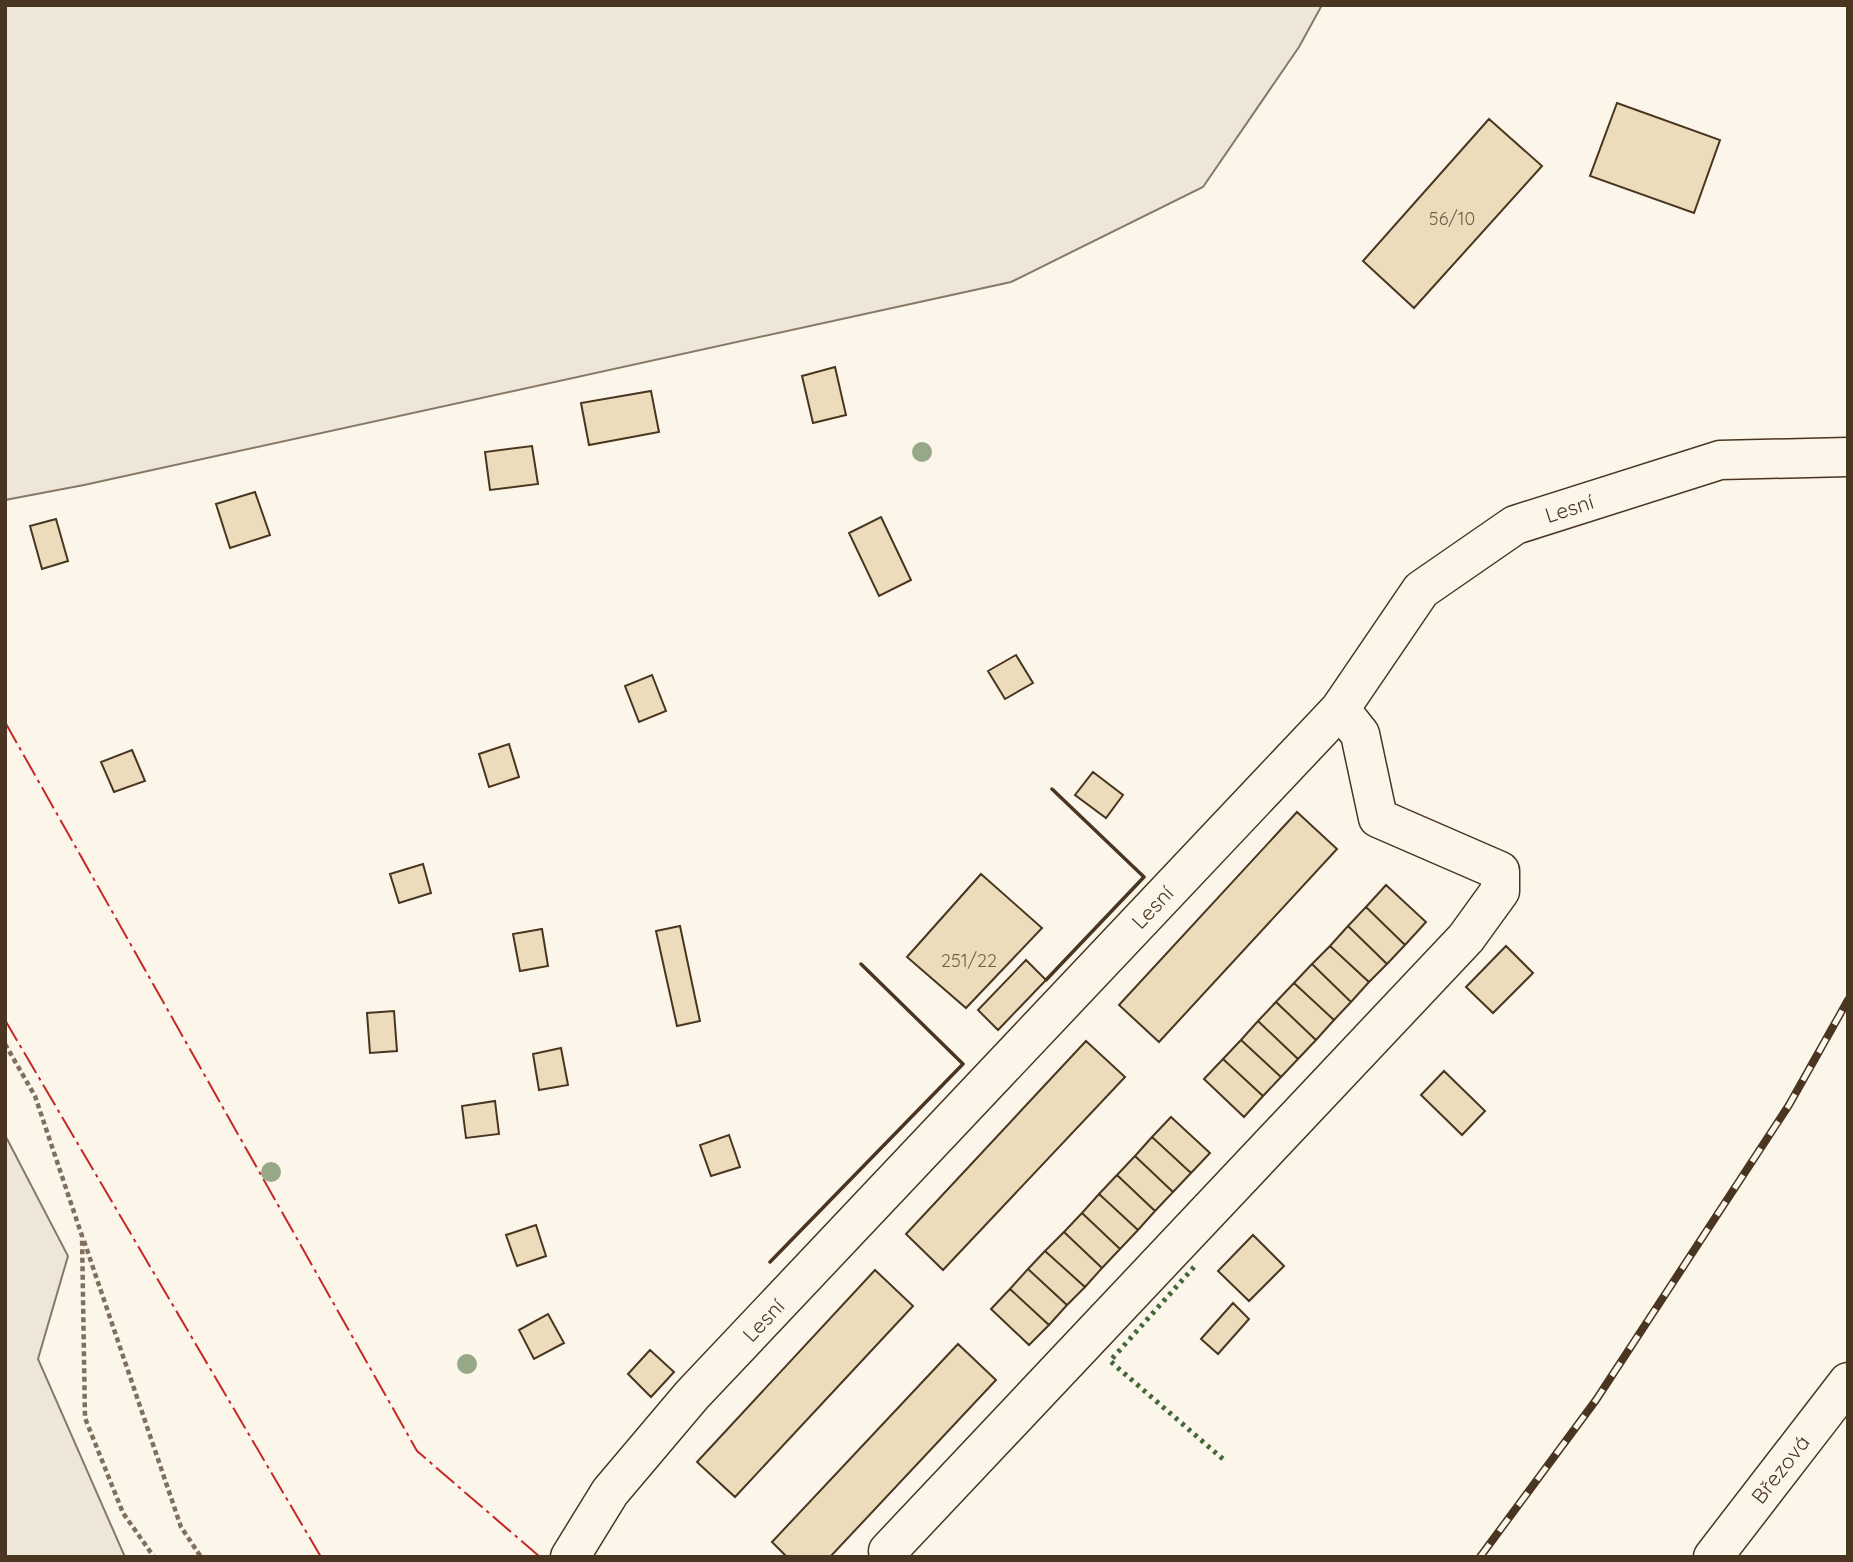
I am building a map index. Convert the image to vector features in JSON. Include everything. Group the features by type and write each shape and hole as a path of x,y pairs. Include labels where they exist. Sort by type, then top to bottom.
{"street":[{"name":"Lesní","path":"570,1557 610,1492 692,1395 1340,709 1421,590 1515,525 1720,460 1848,457"},
{"path":"888,1551 1466,938 1500,891 1500,872 1378,818 1360,734 1340,709"},
{"name":"Březová","path":"1713,1557 1848,1382"}],"path":[{"path":"5,1044 35,1096 181,1527 201,1557"},
{"path":"82,1236 85,1418 123,1513 153,1557"}],"shaded area":[{"path":"5,5 1322,5 1299,47 1203,187 1011,282 5,500"},
{"path":"5,1135 68,1256 38,1359 125,1557 5,1557"}],"building":[{"path":"1617,103 1720,140 1694,213 1590,176"},
{"path":"1489,119 1542,166 1414,308 1363,261"},
{"path":"835,367 846,415 813,423 802,376"},
{"path":"651,391 659,432 589,445 581,403"},
{"path":"532,446 538,484 490,490 485,452"},
{"path":"255,492 270,535 230,548 216,504"},
{"path":"881,517 911,580 879,596 849,533"},
{"path":"56,519 68,561 42,569 30,526"},
{"path":"1016,655 1033,683 1005,699 988,671"},
{"path":"652,675 666,711 639,722 625,686"},
{"path":"509,744 519,777 489,787 479,754"},
{"path":"132,750 145,781 114,792 101,762"},
{"path":"1093,772 1123,795 1106,818 1075,795"},
{"path":"1297,812 1337,849 1159,1042 1119,1005"},
{"path":"423,864 431,893 399,903 390,874"},
{"path":"981,874 1042,928 966,1008 907,957"},
{"path":"1386,885 1426,922 1405,945 1366,907"},
{"path":"1366,907 1405,945 1387,964 1348,926"},
{"path":"680,926 700,1021 677,1026 656,931"},
{"path":"1348,926 1387,964 1369,982 1330,946"},
{"path":"542,929 548,966 520,971 513,934"},
{"path":"1330,946 1369,982 1351,1002 1312,964"},
{"path":"1506,946 1533,973 1493,1013 1466,987"},
{"path":"1026,960 1046,980 998,1030 978,1010"},
{"path":"1312,964 1351,1002 1334,1020 1294,983"},
{"path":"1294,983 1334,1020 1316,1040 1276,1002 1273,1005"},
{"path":"1276,1002 1316,1040 1298,1059 1258,1021"},
{"path":"394,1011 397,1051 370,1053 367,1013"},
{"path":"1258,1021 1298,1059 1281,1077 1241,1040"},
{"path":"1241,1040 1281,1077 1263,1096 1223,1059"},
{"path":"1086,1041 1125,1077 943,1270 906,1234"},
{"path":"561,1048 568,1085 539,1090 533,1054"},
{"path":"1223,1059 1263,1096 1244,1117 1204,1079"},
{"path":"1444,1071 1485,1111 1462,1135 1421,1095"},
{"path":"495,1101 499,1134 466,1138 462,1106"},
{"path":"1171,1117 1210,1153 1191,1173 1152,1137"},
{"path":"729,1135 740,1167 711,1176 700,1145"},
{"path":"1152,1137 1191,1173 1173,1192 1135,1156"},
{"path":"1135,1156 1173,1192 1155,1211 1117,1175"},
{"path":"1117,1175 1155,1211 1138,1230 1099,1194"},
{"path":"1099,1194 1138,1230 1120,1249 1082,1213"},
{"path":"1082,1213 1120,1249 1102,1268 1064,1232"},
{"path":"536,1225 546,1256 517,1266 506,1235"},
{"path":"1064,1232 1102,1268 1085,1287 1045,1251"},
{"path":"1253,1235 1284,1266 1249,1301 1218,1271"},
{"path":"1045,1251 1085,1287 1067,1305 1028,1269"},
{"path":"1028,1269 1067,1305 1049,1325 1010,1289"},
{"path":"875,1270 913,1306 735,1497 697,1462"},
{"path":"1010,1289 1049,1325 1029,1345 991,1309"},
{"path":"1233,1303 1249,1319 1218,1354 1201,1339"},
{"path":"548,1314 564,1343 534,1359 519,1330"},
{"path":"958,1344 996,1380 830,1557 787,1557 772,1542"},
{"path":"650,1350 674,1372 651,1397 628,1374"}],"railway":[{"path":"1480,1557 1596,1400 1789,1105 1848,1000"}],"hedge":[{"path":"1194,1267 1110,1361 1224,1460"}],"wall":[{"path":"1046,980 1144,877 1052,789"},
{"path":"770,1262 963,1064 861,964"}],"power":[{"path":"5,722 417,1451 540,1557"},
{"path":"5,1020 321,1557"}]}
